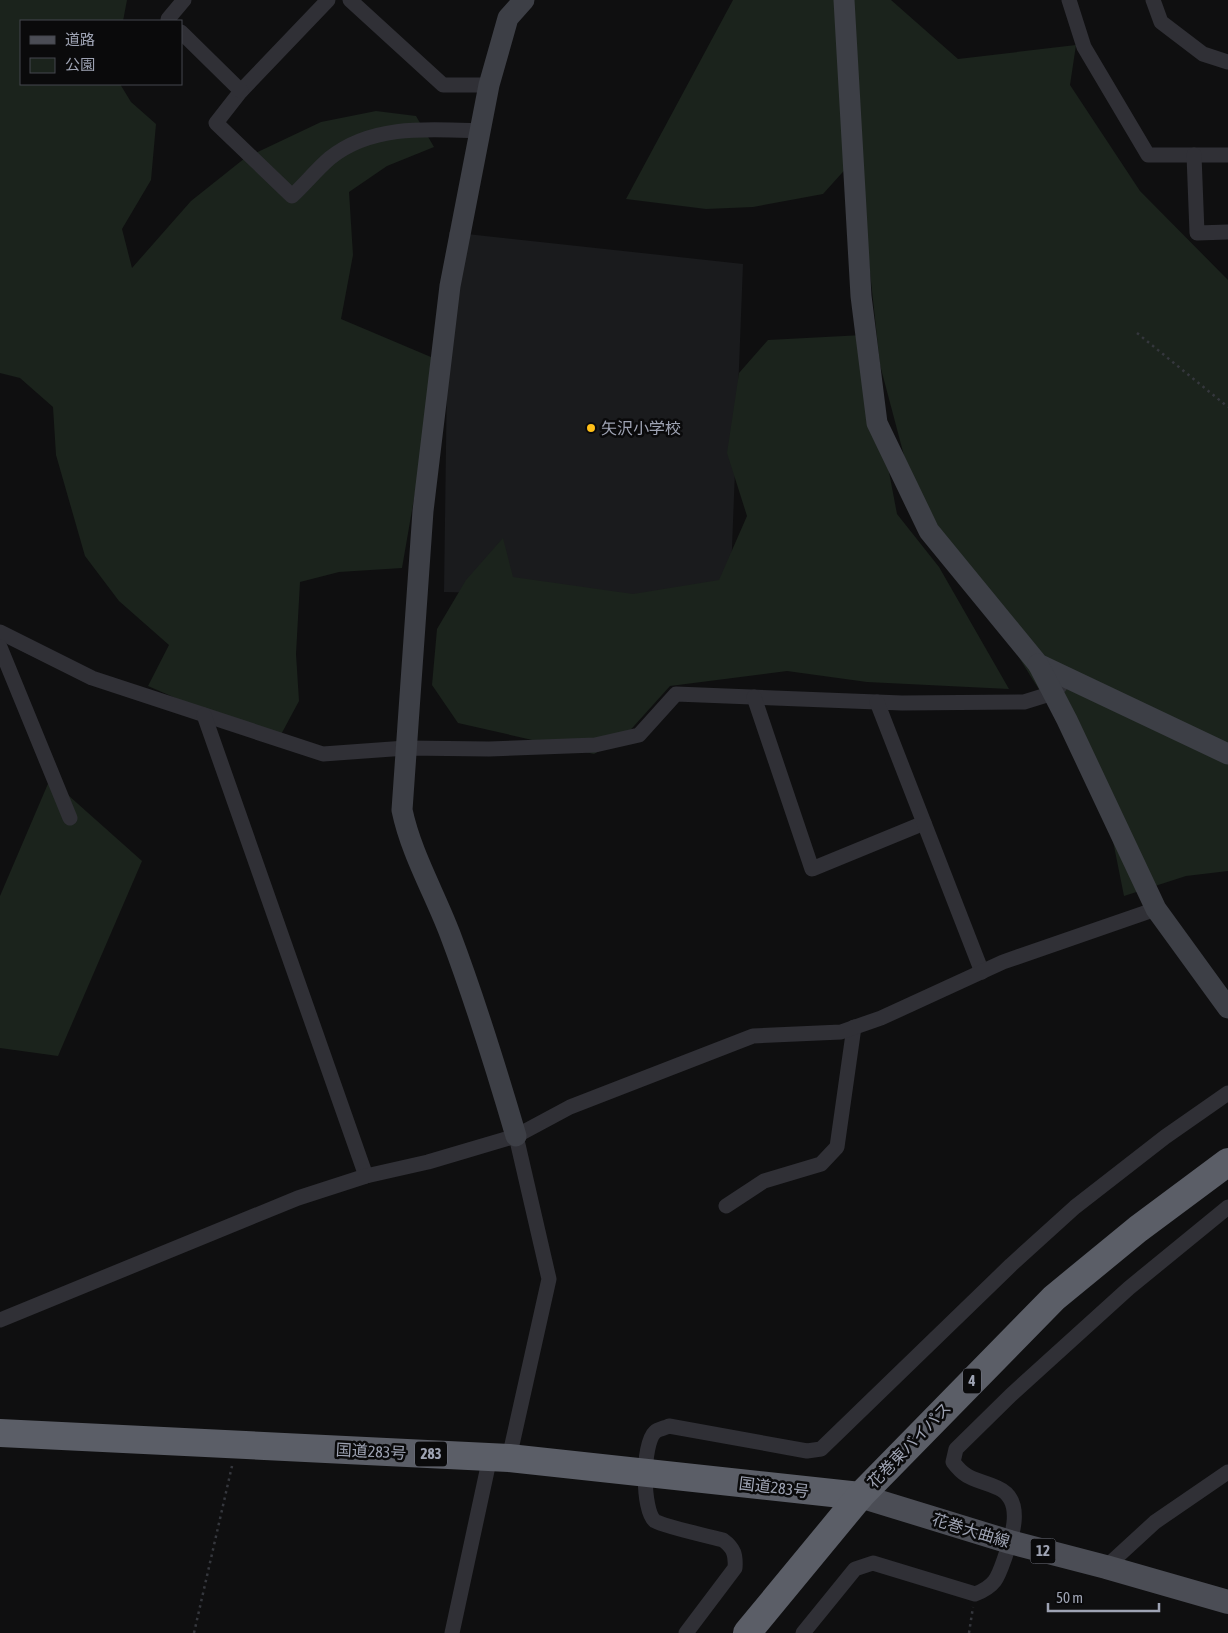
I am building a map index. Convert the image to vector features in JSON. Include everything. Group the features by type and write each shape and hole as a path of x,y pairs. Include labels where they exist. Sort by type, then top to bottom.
{"highway":[{"name":"花巻東バイパス","path":"747,1633 860,1496 1054,1298 1138,1229 1228,1162"},
{"name":"国道283号","path":"0,1433 500,1458 860,1496"}],"main road":[{"name":"花巻大曲線","path":"860,1496 1010,1542 1228,1602"}],"street":[{"path":"169,20 184,0"},
{"path":"328,0 241,91 216,123 292,196 330,158 349,145 374,136 420,128 479,131"},
{"path":"350,0 443,85 489,85"},
{"path":"452,1633 549,1279 516,1136 488,1043 450,932 407,833 402,810 424,511 450,286 489,85 508,18 524,0"},
{"path":"844,0 861,296 877,422 930,531 1038,664 1156,909 1228,1008"},
{"path":"1069,0 1084,47 1148,155 1228,155"},
{"path":"1153,0 1161,22 1203,54 1228,62"},
{"path":"182,33 241,91"},
{"path":"1194,155 1197,232 1228,232"},
{"path":"0,632 92,678 323,754 406,748 489,749 594,745 639,735 676,694 877,702 1024,702 1053,693 1068,678"},
{"path":"0,647 70,818"},
{"path":"1038,664 1228,754"},
{"path":"754,697 812,869 924,823"},
{"path":"877,702 982,972"},
{"path":"204,715 366,1176"},
{"path":"0,1320 298,1198 366,1176 428,1162 516,1136 570,1107 753,1036 841,1032 881,1018 1003,962 1156,909"},
{"path":"726,1206 764,1181 821,1164 836,1147 854,1027"},
{"path":"686,1633 734,1568 735,1556 732,1546 723,1540 656,1521 647,1510 644,1472 648,1442 655,1432 669,1426 808,1451 821,1449 991,1284 1075,1207 1165,1137 1228,1093"},
{"path":"804,1633 855,1569 873,1563 975,1594 992,1586 998,1577 1010,1542 1015,1517 1011,1500 1001,1489 963,1475 953,1462 956,1449 1011,1395 1129,1288 1228,1207"},
{"path":"1106,1567 1155,1522 1228,1472"}],"path":[{"path":"1137,333 1228,406"},
{"path":"194,1633 236,1445"},
{"path":"969,1633 975,1594"}],"shaded area":[{"name":"矢沢小学校","path":"449,232 743,264 730,599 444,592"}],"green space":[{"path":"0,0 127,0 123,20 20,20 20,85 121,85 131,102 156,124 151,180 122,229 132,268 191,201 245,158 321,122 376,111 416,116 434,147 387,166 349,192 353,255 341,319 438,360 402,568 339,572 300,582 296,654 299,701 277,742 148,686 169,645 119,601 85,556 56,455 53,407 20,378 0,373"},
{"path":"733,0 891,0 958,59 1076,45 1070,85 1140,191 1228,280 1228,871 1186,876 1124,896 1102,786 1033,680 911,482 880,365 864,216 860,153 823,194 753,207 706,209 626,199"},
{"path":"863,335 897,514 939,567 1009,689 867,682 787,671 670,686 625,736 594,754 458,723 432,685 437,629 466,580 503,538 513,577 633,594 719,580 747,516 727,453 739,373 768,340"},
{"path":"50,779 142,861 58,1056 0,1048 0,896"}],"place":[{"name":"矢沢小学校","path":"591,428"}]}
